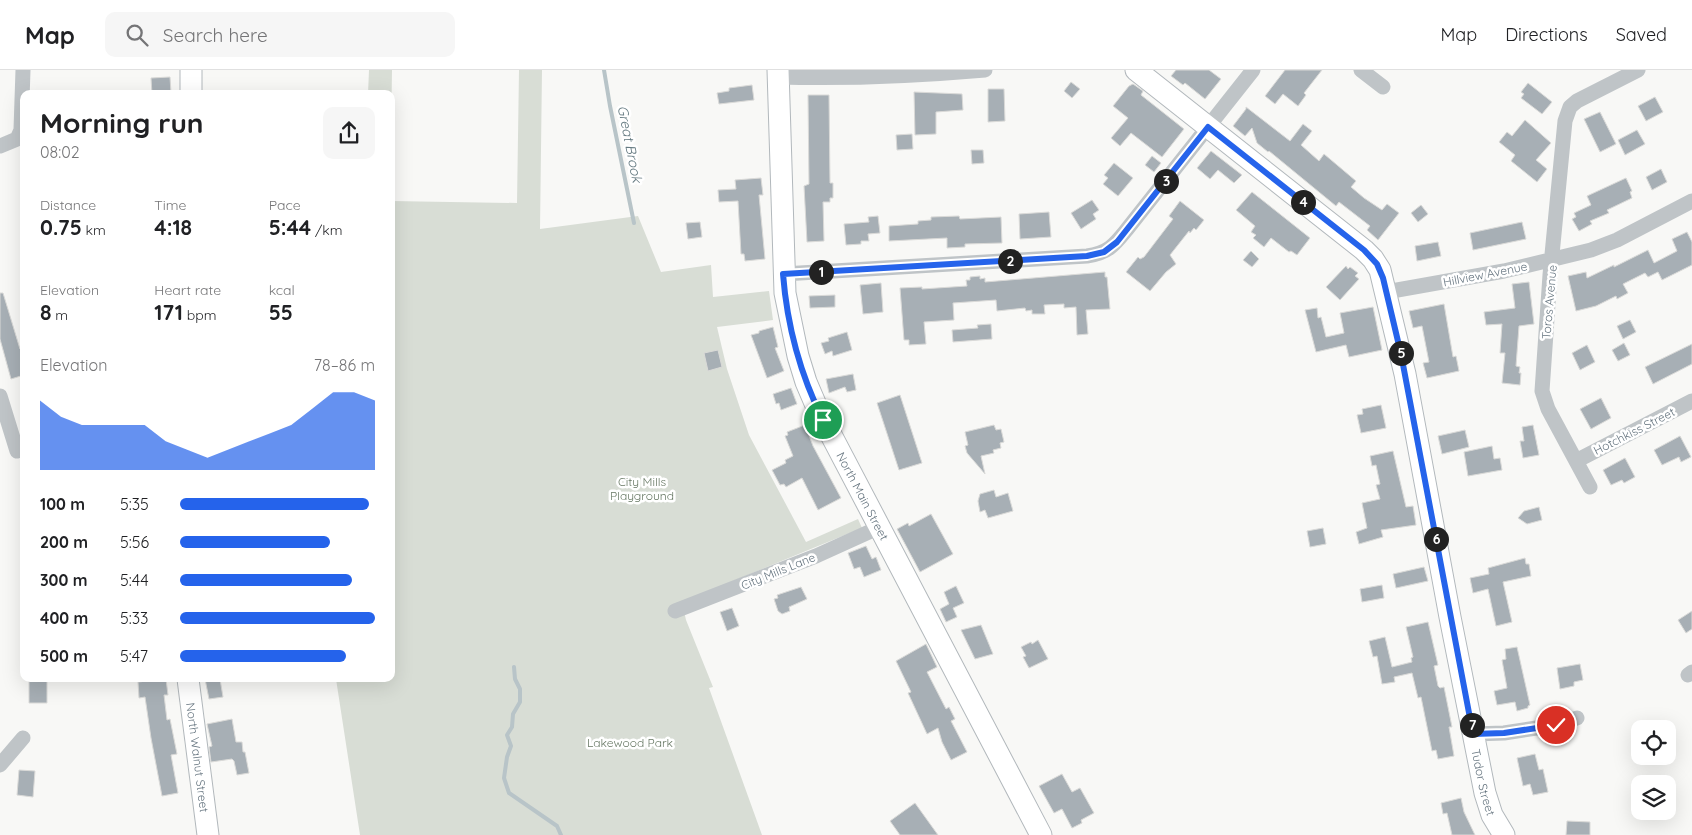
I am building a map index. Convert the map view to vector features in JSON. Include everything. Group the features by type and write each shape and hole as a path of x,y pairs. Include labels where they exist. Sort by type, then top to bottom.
{"street":[{"path":"22,90 23,70"},
{"path":"191,70 191,90"},
{"path":"779,73 817,78 915,76 985,70"},
{"name":"Tudor Street","path":"1136,70 1369,254 1380,270 1405,374 1450,617 1488,805 1504,835"},
{"path":"783,274 1087,256 1104,252 1117,242 1253,70"},
{"path":"1361,70 1383,87"},
{"name":"Toros Avenue","path":"1590,487 1548,409 1542,391 1565,121 1570,107 1577,101 1638,70"},
{"name":"North Main Street","path":"779,73 783,274 790,325 806,382 818,410 1041,835"},
{"path":"0,146 16,139 20,132"},
{"name":"Hillview Avenue","path":"1386,292 1475,277 1604,246 1692,201"},
{"path":"0,396 17,451"},
{"name":"Hotchkiss Street","path":"1576,461 1692,401"},
{"name":"City Mills Lane","path":"675,611 816,556 880,527"},
{"name":"North Walnut Street","path":"188,682 208,835"},
{"path":"1473,734 1504,733 1556,725 1577,718"},
{"path":"0,765 23,738"}],"green space":[{"path":"369,70 392,70 392,90 368,90"},
{"path":"519,70 542,70 540,229 638,216 661,272 711,265 713,297 769,291 773,320 717,327 727,369 749,435 806,542 858,519 862,528 682,602 686,620 713,687 709,688 762,835 360,835 336,682 395,682 395,201 517,203"}],"building":[{"path":"1176,70 1209,70 1221,79 1205,99 1185,83 1183,85 1171,76"},
{"path":"1285,70 1322,70 1304,93 1306,95 1298,106 1283,94 1275,104 1265,96"},
{"path":"170,77 171,90 152,90 151,78"},
{"path":"1071,82 1080,89 1072,98 1064,91"},
{"path":"1528,83 1552,102 1542,114 1521,98 1524,94 1521,92"},
{"path":"1133,84 1143,91 1141,95 1184,129 1162,157 1131,133 1120,146 1111,138 1128,118 1113,106 1129,86"},
{"path":"752,85 754,100 719,104 717,93 729,91 729,88"},
{"path":"988,89 1004,89 1005,121 988,122"},
{"path":"914,92 962,94 963,110 936,112 936,134 915,135"},
{"path":"808,95 829,95 830,183 833,183 833,198 830,198 830,202 823,202 824,241 807,242 804,186 809,184"},
{"path":"1655,97 1663,112 1646,121 1638,106"},
{"path":"1246,107 1290,141 1303,124 1312,131 1301,145 1319,161 1324,154 1356,181 1351,187 1364,198 1382,210 1387,204 1399,213 1378,240 1367,230 1370,226 1339,202 1336,206 1257,143 1252,128 1245,136 1233,126"},
{"path":"1600,112 1616,144 1600,152 1584,119"},
{"path":"1525,120 1551,143 1536,160 1547,169 1537,182 1511,161 1515,155 1499,142 1507,132 1512,136"},
{"path":"1637,130 1645,144 1625,155 1618,140"},
{"path":"912,134 913,149 897,150 896,135"},
{"path":"971,150 983,150 984,163 972,164"},
{"path":"1211,151 1242,175 1234,183 1218,170 1210,179 1197,168"},
{"path":"1152,156 1161,163 1154,172 1145,165"},
{"path":"1114,163 1133,178 1118,196 1103,184 1108,178 1104,175"},
{"path":"1661,169 1667,182 1652,190 1646,177"},
{"path":"761,178 763,195 759,195 765,259 745,261 744,254 741,254 738,201 719,202 718,190 736,189 735,180"},
{"path":"1626,178 1632,191 1630,192 1632,198 1607,210 1609,213 1590,221 1592,224 1579,231 1572,219 1576,217 1574,213 1591,205 1587,196"},
{"path":"1252,192 1310,238 1297,255 1291,251 1289,252 1271,238 1264,247 1253,238 1256,235 1251,232 1255,226 1236,210"},
{"path":"1092,200 1099,210 1093,214 1096,219 1081,229 1071,213"},
{"path":"1180,201 1204,220 1196,230 1194,228 1190,233 1189,231 1170,255 1176,264 1166,272 1150,291 1126,272 1138,257 1140,259 1144,257 1173,219 1169,216"},
{"path":"1421,205 1428,214 1418,222 1411,213"},
{"path":"1049,212 1051,237 1020,239 1019,214"},
{"path":"878,216 880,233 868,234 869,241 861,241 861,244 846,245 844,224 869,222 868,217"},
{"path":"959,216 960,219 1001,217 1002,243 965,244 965,247 947,248 947,238 889,241 889,226 918,224 918,221 931,220 931,217"},
{"path":"700,222 702,237 688,239 686,223"},
{"path":"1522,222 1526,239 1473,250 1470,233"},
{"path":"1687,232 1692,242 1692,265 1662,280 1658,272 1648,277 1645,273 1623,284 1628,293 1617,299 1616,296 1596,306 1576,311 1568,276 1586,272 1587,278 1648,250 1654,263 1677,251 1672,239"},
{"path":"1438,242 1441,256 1417,261 1415,246"},
{"path":"1251,251 1259,259 1252,267 1243,260"},
{"path":"1346,266 1348,269 1350,267 1358,273 1355,276 1359,279 1340,300 1326,287"},
{"path":"1105,272 1110,309 1086,310 1088,334 1077,335 1076,307 1064,308 1064,304 1044,305 1045,314 1032,314 1032,310 1026,311 1025,308 997,311 996,300 953,303 954,320 924,322 926,344 909,345 909,340 904,340 900,288 922,287 922,289 967,286 966,280 970,280 970,277 980,276 980,279 985,278 985,282"},
{"path":"1529,282 1534,324 1519,326 1516,366 1520,367 1520,385 1502,383 1505,353 1500,353 1502,324 1486,325 1484,312 1515,308 1512,284"},
{"path":"881,283 883,312 863,314 860,285"},
{"path":"0,293 3,293 20,349 20,376 11,379 0,339"},
{"path":"835,295 835,307 810,308 809,296"},
{"path":"1444,304 1453,357 1456,356 1459,371 1427,378 1423,363 1429,362 1422,326 1413,328 1409,311"},
{"path":"1373,307 1382,350 1349,357 1346,345 1316,352 1305,310 1317,308 1318,318 1321,317 1326,337 1344,333 1340,313"},
{"path":"1630,320 1636,332 1623,339 1617,326"},
{"path":"991,324 992,339 953,342 952,330 978,328 977,325"},
{"path":"773,327 778,347 775,348 784,371 767,378 751,335"},
{"path":"847,332 852,350 833,356 832,351 825,354 821,343 829,341 828,338"},
{"path":"1624,343 1630,355 1618,361 1612,350"},
{"path":"1692,344 1692,364 1653,384 1645,367"},
{"path":"1587,345 1595,362 1580,370 1572,353"},
{"path":"718,350 722,367 708,371 704,353"},
{"path":"853,374 856,390 847,392 845,387 829,393 826,379"},
{"path":"791,388 797,404 781,410 779,403 776,404 773,394"},
{"path":"900,395 922,463 899,470 877,403"},
{"path":"1601,398 1611,418 1591,429 1580,409"},
{"path":"1381,405 1386,428 1361,433 1357,415 1363,414 1362,409"},
{"path":"805,425 813,446 841,498 818,510 802,478 786,487 784,484 780,485 772,470 786,463 785,460 793,456 785,436 788,435 787,432"},
{"path":"994,425 996,430 1001,429 1004,442 1000,443 1001,448 993,450 994,453 981,456 985,474 967,453 965,446 968,445 965,432"},
{"path":"1533,425 1539,455 1523,458 1520,441 1524,441 1522,427"},
{"path":"1465,430 1469,447 1442,454 1438,436"},
{"path":"1680,436 1691,457 1681,462 1679,457 1662,465 1654,450"},
{"path":"1492,446 1494,459 1500,458 1502,470 1468,476 1464,452"},
{"path":"1393,451 1406,507 1413,506 1416,525 1381,530 1383,537 1359,544 1356,532 1367,528 1362,503 1380,499 1376,485 1380,484 1376,465 1372,466 1370,456"},
{"path":"1625,458 1635,477 1624,483 1622,480 1611,485 1603,470"},
{"path":"994,490 996,497 1008,493 1013,511 988,518 985,510 980,512 978,501 980,494"},
{"path":"1539,507 1542,520 1527,524 1518,518 1524,511"},
{"path":"931,514 953,554 920,572 897,529 908,523 909,526"},
{"path":"1323,528 1326,544 1310,547 1307,531"},
{"path":"866,546 872,559 876,557 881,570 864,577 860,567 854,569 848,553"},
{"path":"1525,558 1526,564 1529,564 1531,576 1503,582 1512,622 1496,626 1488,589 1473,593 1470,578 1489,574 1488,568"},
{"path":"1424,567 1428,581 1396,588 1393,574"},
{"path":"1382,585 1384,598 1362,602 1360,589"},
{"path":"956,586 964,603 953,608 957,617 946,622 940,609 949,604 944,592"},
{"path":"801,587 807,599 789,607 790,611 782,614 778,611 774,599 778,598 777,595"},
{"path":"732,608 739,626 727,631 720,612"},
{"path":"1692,611 1692,629 1686,633 1678,620"},
{"path":"1428,622 1438,665 1434,666 1438,686 1440,688 1444,687 1452,727 1449,727 1454,756 1438,759 1436,750 1432,751 1421,697 1418,698 1412,673 1394,677 1395,682 1382,684 1377,656 1373,657 1369,641 1385,637 1392,667 1412,662 1411,658 1413,657 1406,627"},
{"path":"981,625 993,654 975,659 961,630"},
{"path":"1038,640 1048,659 1029,668 1023,657 1026,656 1021,647"},
{"path":"926,644 937,667 927,672 946,709 949,707 955,719 951,721 967,752 951,760 942,742 938,728 927,734 908,693 911,692 896,661"},
{"path":"1517,647 1530,705 1528,708 1517,711 1515,702 1497,705 1494,691 1507,688 1502,660 1506,659 1505,649"},
{"path":"1580,664 1583,680 1574,682 1574,686 1560,689 1557,668"},
{"path":"29,682 47,682 47,703 29,703"},
{"path":"138,682 166,682 168,695 164,695 167,720 170,719 177,754 171,755 178,793 162,796 145,697 139,698"},
{"path":"206,682 220,682 223,697 209,699"},
{"path":"232,719 236,742 242,742 249,773 237,775 232,759 211,762 209,747 212,746 207,724"},
{"path":"1535,754 1539,770 1543,769 1548,792 1533,795 1530,784 1523,786 1517,758"},
{"path":"19,770 35,771 33,797 17,795"},
{"path":"1062,774 1072,792 1080,788 1094,813 1081,820 1082,823 1072,828 1062,809 1054,813 1039,786"},
{"path":"1461,798 1464,812 1475,835 1452,835 1447,813 1443,814 1441,803"},
{"path":"915,803 938,835 900,835 890,821"},
{"path":"1567,821 1590,822 1590,835 1566,835"}],"waterway":[{"name":"Great Brook","path":"604,70 634,223"},
{"path":"514,667 515,679 520,689 520,702 513,714 512,727 507,735 511,746 507,757 504,778 509,793 557,826 561,835"}],"route":[{"path":"823,420 806,382 798,356 787,309 783,274 1096,255 1104,252 1117,242 1208,127 1364,250 1377,264 1385,285 1401,354 1473,734 1504,733 1556,725"}],"park label":[{"name":"City Mills Playground","path":"642,488"},
{"name":"Lakewood Park","path":"630,742"}]}
